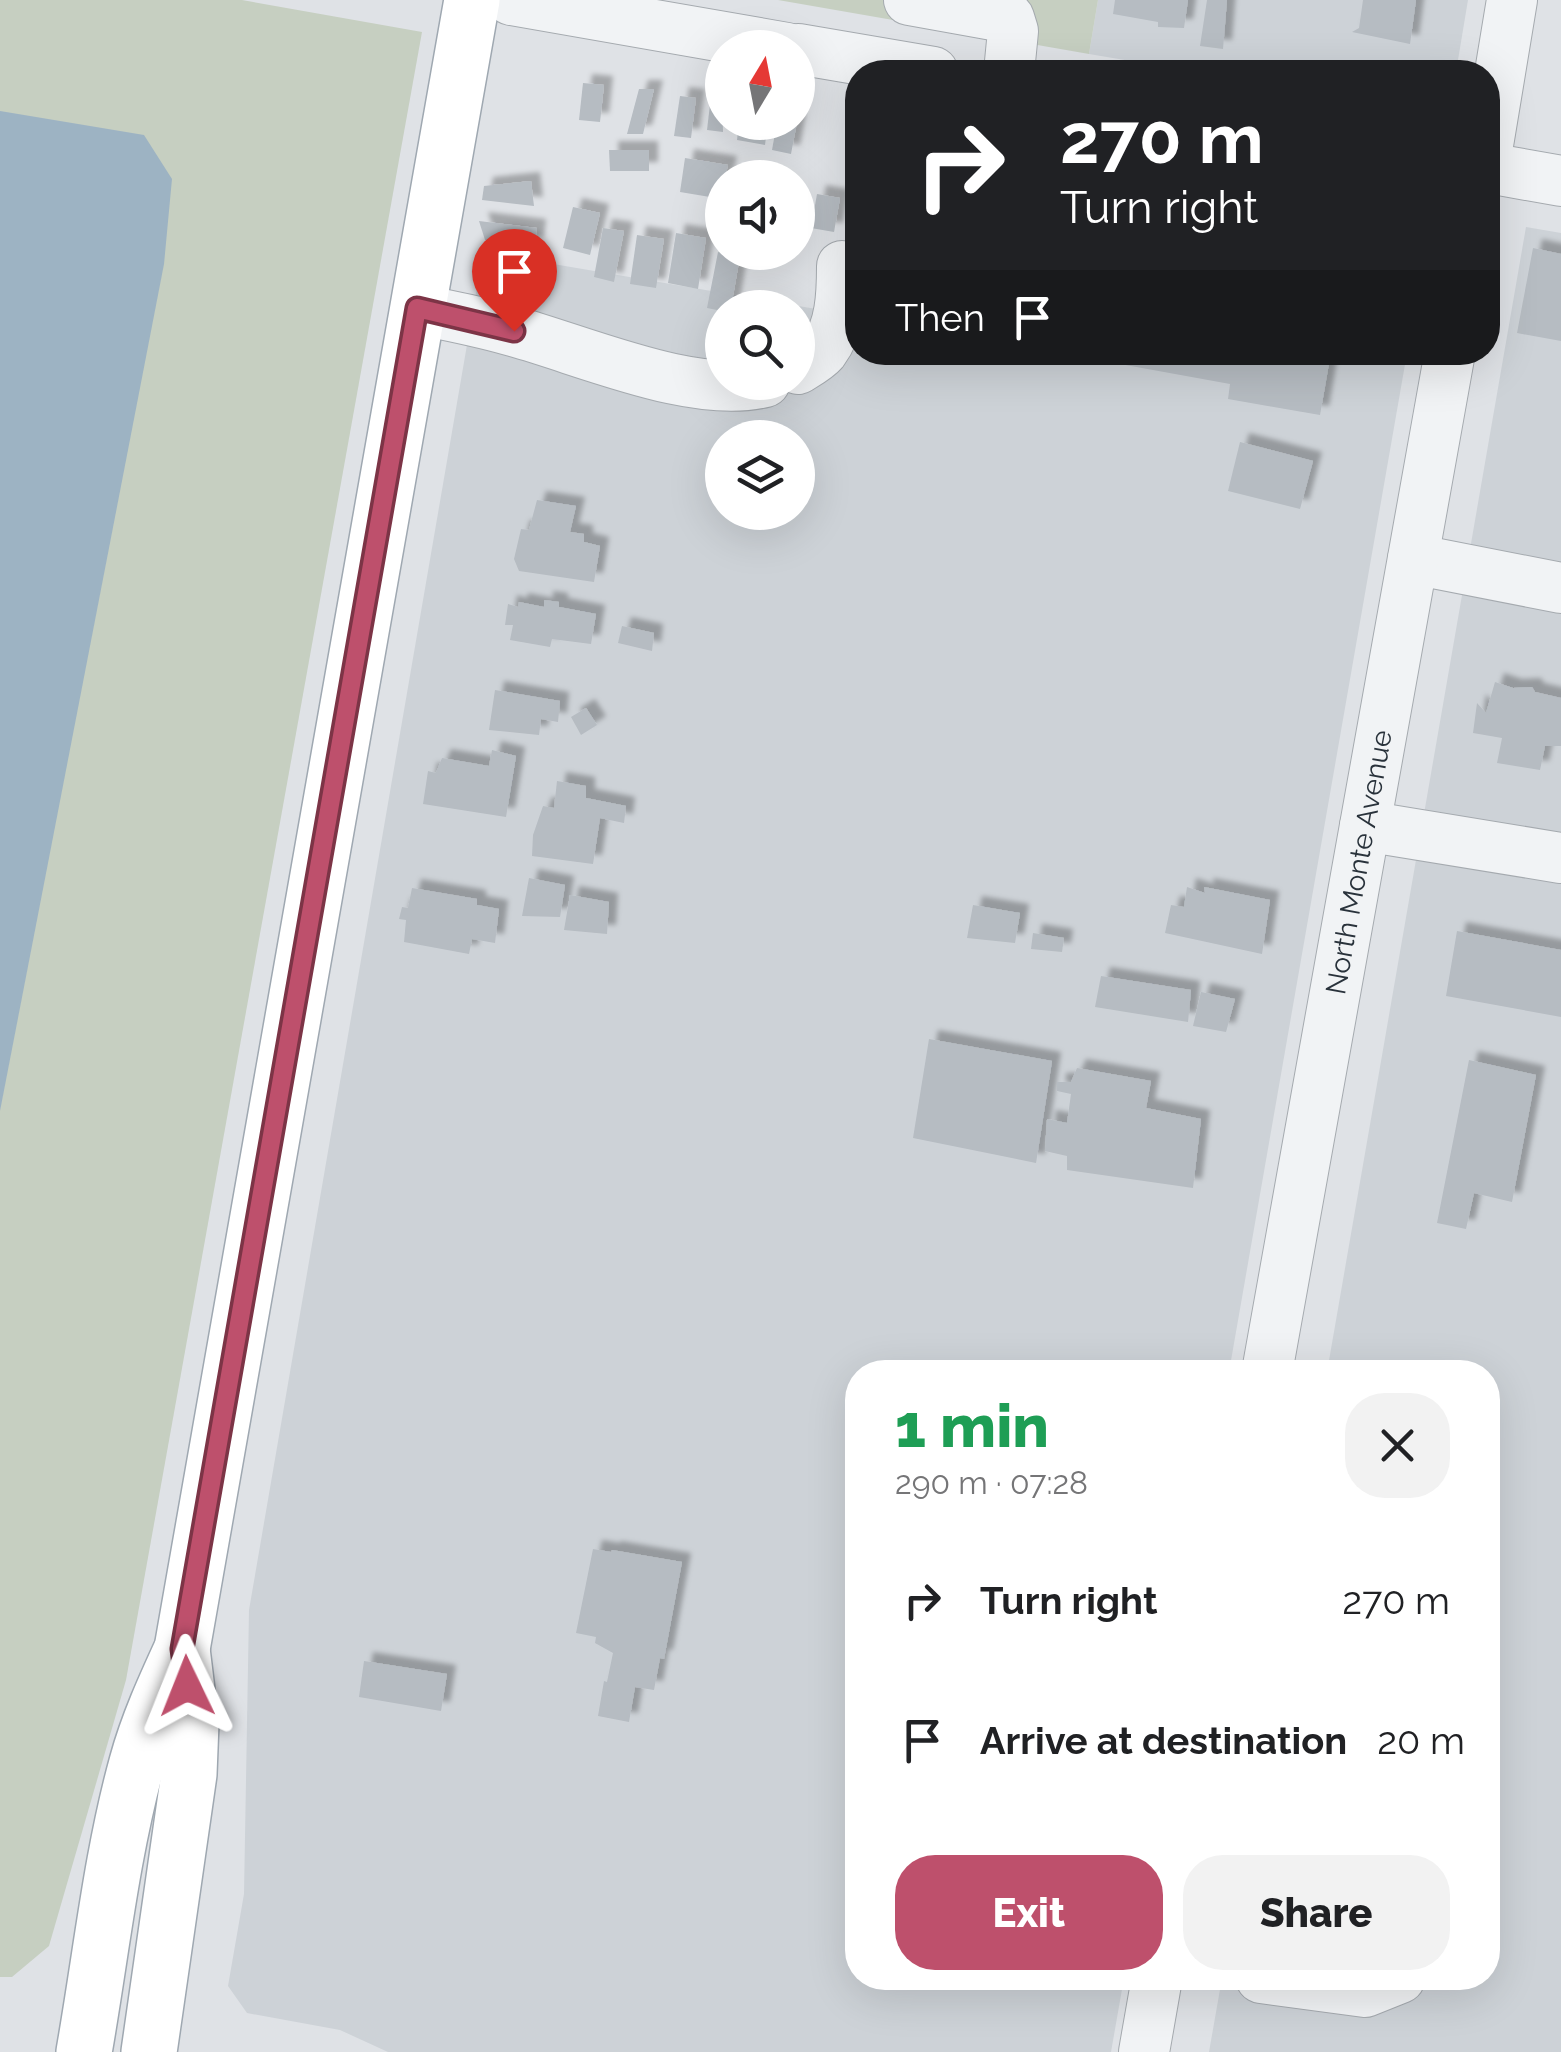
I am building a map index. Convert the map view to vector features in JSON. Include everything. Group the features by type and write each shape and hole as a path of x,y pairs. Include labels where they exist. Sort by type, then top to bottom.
{"main road":[{"path":"84,2052 128,1798 153,1714 182,1649 472,0"},
{"path":"149,2052 188,1774 191,1723 182,1649"}],"street":[{"path":"511,0 632,10 714,30"},
{"path":"909,0 1009,18 1013,30 1011,60"},
{"path":"1500,72 1512,0"},
{"path":"815,52 863,60"},
{"path":"1500,170 1561,181"},
{"path":"815,358 822,354 833,334 842,296 842,266"},
{"path":"417,308 705,385"},
{"name":"North Monte Avenue","path":"1268,1360 1448,365"},
{"path":"1413,559 1561,588"},
{"path":"1365,826 1561,858"},
{"path":"1144,2052 1156,1990"}],"shaded area":[{"path":"1098,0 1468,0 1458,60 1125,60 1089,54"},
{"path":"1526,227 1561,233 1561,2052 1209,2052 1220,1990 1500,1990 1500,1360 1329,1360"},
{"path":"483,252 705,290 705,400 815,400 815,309 845,314 845,365 1405,365 1231,1360 845,1360 845,1990 1122,1990 1111,2052 388,2052 340,2030 247,2013 228,1986 244,1894 249,1610"}],"green space":[{"path":"0,0 242,0 422,32 126,1680 49,1946 12,1977 0,1977"},
{"path":"778,0 1098,0 1089,54"}],"water":[{"path":"0,111 144,135 172,179 164,264 0,1111"}],"building":[{"path":"1115,0 1188,0 1184,28 1158,27 1158,22 1113,14"},
{"path":"1207,0 1227,0 1223,49 1200,46"},
{"path":"1363,0 1416,0 1410,44 1352,32 1359,28"},
{"path":"583,83 604,85 600,122 579,120"},
{"path":"639,89 654,89 643,134 627,134"},
{"path":"680,96 696,98 691,138 674,136"},
{"path":"737,140 766,140 765,145"},
{"path":"774,140 794,140 791,154 772,150"},
{"path":"609,150 649,150 649,171 610,171"},
{"path":"685,158 705,161 705,196 680,192"},
{"path":"531,181 534,206 482,200 484,186"},
{"path":"817,194 840,198 834,232 815,229"},
{"path":"573,207 600,213 590,255 563,248"},
{"path":"479,221 537,228 535,246 485,240"},
{"path":"603,228 624,231 614,282 594,277"},
{"path":"676,233 705,238 698,289 668,283"},
{"path":"637,235 664,239 656,288 630,284"},
{"path":"1533,248 1561,254 1561,341 1517,333"},
{"path":"714,270 738,270 734,290 711,290"},
{"path":"1126,365 1329,365 1320,415 1228,399 1230,384"},
{"path":"1240,442 1313,461 1300,509 1228,491"},
{"path":"537,500 576,506 570,532 584,534 584,542 600,546 594,582 519,571 514,559 521,529 529,530"},
{"path":"544,600 596,614 591,644 552,639 550,647 510,640 513,625 505,625 508,604 544,607"},
{"path":"622,626 654,633 652,651 618,643"},
{"path":"1495,682 1513,688 1532,687 1535,692 1561,698 1561,746 1545,746 1540,770 1497,763 1502,738 1473,733 1477,703 1486,713"},
{"path":"495,690 560,701 558,722 541,719 539,735 489,730"},
{"path":"586,708 597,725 581,735 571,717"},
{"path":"492,750 516,756 506,817 423,804 428,771 436,773 442,758 489,766"},
{"path":"557,781 586,786 586,798 626,806 624,823 600,818 593,864 532,856 533,835 543,806 554,808"},
{"path":"529,878 565,885 560,917 522,916"},
{"path":"1187,887 1205,893 1204,887 1270,900 1262,954 1165,933 1171,905 1184,907"},
{"path":"412,888 477,899 477,905 499,909 495,943 472,939 469,954 404,942 406,920 399,919 402,907 408,908"},
{"path":"570,895 609,902 607,934 564,930"},
{"path":"973,905 1020,913 1015,943 967,938"},
{"path":"1457,931 1561,950 1561,1017 1446,996"},
{"path":"1033,933 1064,938 1062,952 1031,949"},
{"path":"1101,976 1191,990 1188,1022 1095,1007"},
{"path":"1201,992 1235,999 1226,1032 1193,1026"},
{"path":"929,1039 1052,1061 1036,1163 913,1138"},
{"path":"1469,1060 1536,1075 1512,1202 1474,1193 1466,1229 1437,1223"},
{"path":"1077,1068 1151,1081 1146,1108 1201,1119 1193,1188 1067,1170 1067,1156 1045,1151 1047,1119 1067,1123 1071,1094 1057,1091 1057,1082 1071,1082"},
{"path":"593,1549 682,1562 664,1659 660,1658 654,1690 635,1687 629,1722 598,1716 613,1653 595,1643 596,1637 576,1633"},
{"path":"364,1661 447,1674 441,1711 359,1697"}],"route":[{"path":"187,1686 182,1649 417,308 514,331"}]}
